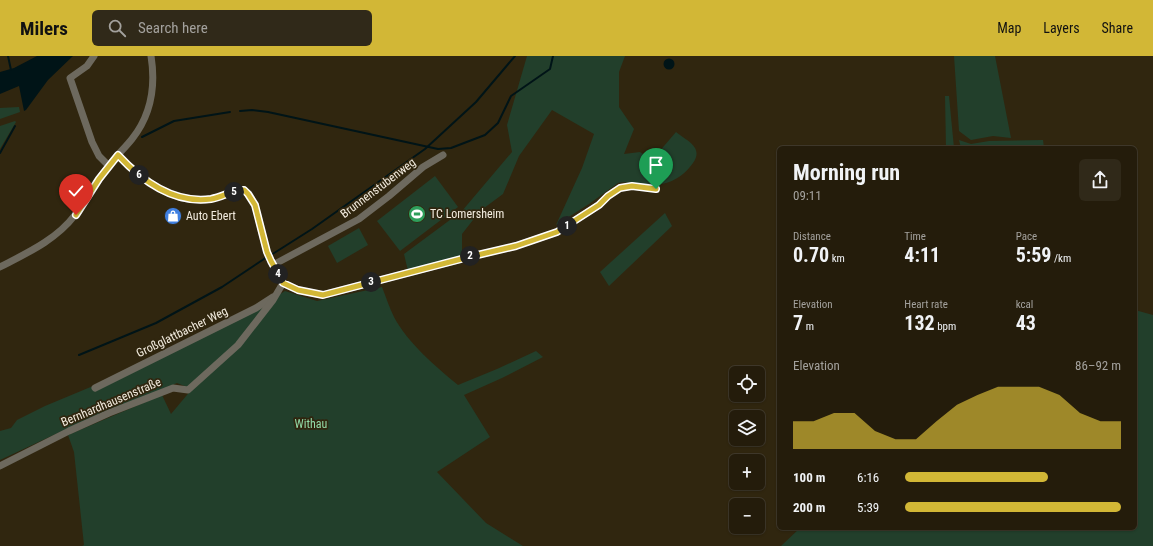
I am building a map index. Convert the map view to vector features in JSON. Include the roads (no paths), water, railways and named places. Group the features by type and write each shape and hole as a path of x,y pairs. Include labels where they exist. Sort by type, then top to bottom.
{"street":[{"path":"94,56 87,66 70,78 92,142 99,156 109,166"},
{"path":"0,267 40,246 76,215 109,166 142,125 152,95 153,81 151,56"},
{"path":"118,155 148,181 160,189 177,196 200,200 244,190 255,205 267,252 283,283 298,290 323,295 516,246 557,232 599,205 608,196 620,188 632,186 656,189"},
{"name":"Brunnenstubenweg","path":"272,263 284,260 359,219 423,167 443,155"},
{"name":"Bernhardhausenstraße","path":"0,466 70,431 173,388 188,390 238,345 283,283"},
{"name":"Großglattbacher Weg","path":"95,388 256,308 276,294"}],"waterway":[{"path":"8,56 11,70"},
{"path":"271,255 312,229 425,149 476,102 515,56"},
{"path":"240,111 252,110 268,112 438,149 451,148 485,135 498,123 511,96 550,69 553,56"},
{"path":"142,137 174,121 230,112"},
{"path":"0,153 15,126"},
{"path":"79,355 156,323 222,287 267,257"}],"place":[{"name":"TC Lomersheim","path":"417,214"},
{"name":"Auto Ebert","path":"173,216"}],"park label":[{"name":"Withau","path":"311,424"}]}
